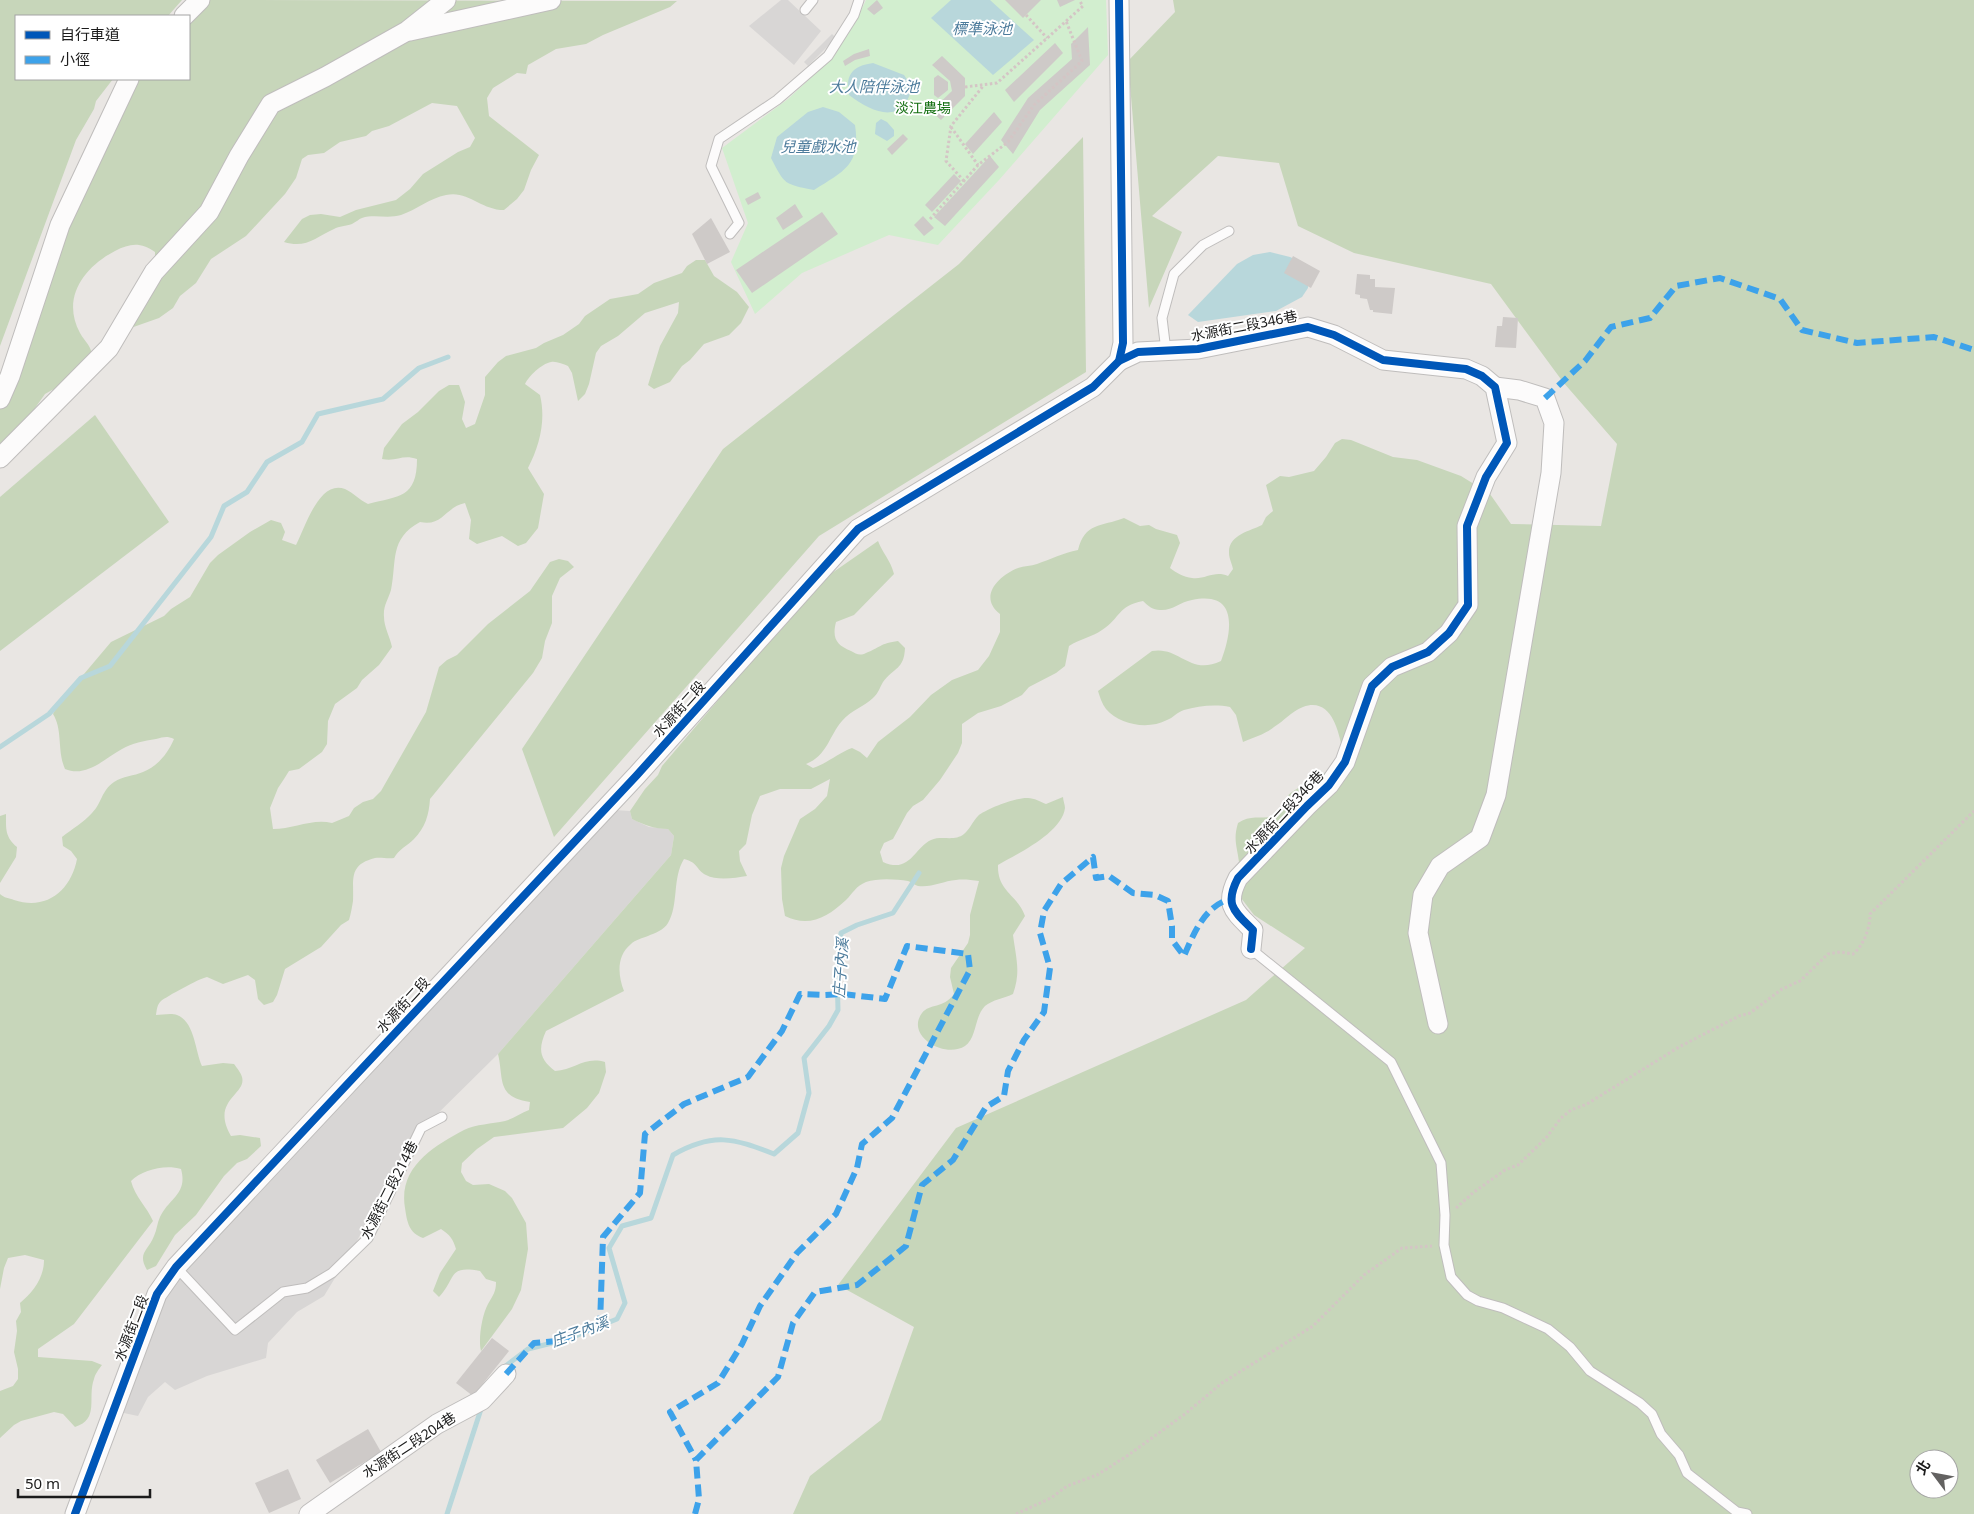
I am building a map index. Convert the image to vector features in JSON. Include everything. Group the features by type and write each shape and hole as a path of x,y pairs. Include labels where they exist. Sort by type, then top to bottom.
{"street":[{"path":"185,15 200,0"},
{"path":"0,458 109,348 154,272 209,212 239,156 272,104 407,31 446,0"},
{"path":"407,31 551,0"},
{"path":"1119,0 1123,343 1119,361"},
{"path":"0,399 10,376 60,225 129,80"},
{"name":"水源街二段346巷","path":"1119,361 1138,352 1198,349 1308,327 1334,335 1383,360 1466,369 1482,376 1495,386 1507,443 1486,477 1467,526 1468,605 1449,633 1428,652 1392,667 1372,686 1345,762 1329,785 1306,806 1238,878 1231,892 1232,906 1254,930 1252,949"},
{"name":"水源街二段","path":"74,1514 157,1294 176,1267 637,775 858,529 1092,387 1119,361"},
{"path":"1438,1024 1418,933 1423,895 1440,866 1480,838 1496,795 1551,473 1554,423 1545,398 1495,386"},
{"name":"水源街二段204巷","path":"309,1514 437,1424 482,1400 506,1374"}],"lane":[{"path":"805,10 814,0"},
{"path":"730,234 739,223 712,166 719,140 777,100 828,56 854,15 859,0"},
{"path":"1166,351 1162,318 1174,274 1203,245 1229,230"},
{"path":"1252,949 1391,1062 1441,1163 1445,1215 1444,1245 1451,1277 1467,1295 1478,1301 1502,1308 1548,1329 1570,1347 1590,1371 1640,1403 1652,1414 1661,1434 1679,1455 1687,1472 1737,1512 1748,1514"},
{"name":"水源街二段214巷","path":"176,1267 235,1330 283,1292 307,1288 332,1273 368,1238 421,1128 442,1117"}],"path":[{"path":"965,87 996,83 1083,6 1079,0"},
{"path":"1026,15 1047,38"},
{"path":"930,219 978,165 1008,142 1034,105 1082,61 1066,21"},
{"path":"964,181 946,162 951,126 984,85"},
{"path":"951,126 978,165"},
{"path":"1445,1215 1505,1170 1518,1165 1546,1138 1561,1118 1571,1110 1586,1104 1679,1047 1739,1016 1750,1013 1782,989 1800,981 1828,954 1840,952 1853,954 1859,950 1870,923 1870,914 1974,811"},
{"path":"1016,1514 1051,1498 1067,1486 1097,1475 1127,1456 1185,1414 1222,1383 1313,1326 1364,1275 1402,1248 1444,1245"}],"shaded area":[{"path":"781,0 788,0 821,31 794,65 749,26"},
{"path":"832,34 836,38 808,66 804,62"},
{"path":"614,810 630,811 632,819 649,827 668,829 674,836 671,855 498,1054 412,1139 352,1250 324,1296 297,1312 268,1343 266,1358 207,1376 175,1390 165,1382 148,1397 138,1416 119,1412 161,1300 200,1254"}],"green space":[{"path":"0,0 182,0 169,15 15,15 15,80 112,80 96,101 94,109 76,140 0,346"},
{"path":"207,0 677,1 670,7 586,44 556,49 528,65 526,74 517,73 493,88 487,98 489,116 539,155 524,190 504,210 488,207 461,195 446,195 401,215 362,218 305,243 292,244 284,242 302,219 310,215 321,214 340,217 356,210 396,200 410,189 423,174 458,152 470,147 475,138 457,106 432,103 389,126 372,131 366,136 340,142 324,153 308,155 302,159 296,178 285,194 246,236 211,259 196,283 180,296 173,308 159,318 125,330 155,262 155,252 145,246 131,245 120,248 104,258 85,275 75,296 73,308 80,333 90,347 92,357 60,388 45,394 0,457 0,385 98,122 135,80 190,80 190,19"},
{"name":"淡江農場","path":"866,0 1106,0 1108,55 999,180 938,245 889,235 802,273 755,314 731,262 748,223 722,148 788,99 830,60 855,23"},
{"path":"1173,0 1974,0 1974,1514 793,1514 810,1476 881,1420 914,1327 838,1285 956,1128 1246,1000 1305,948 1254,915 1238,894 1231,879 1239,862 1236,834 1238,823 1244,820 1274,816 1280,813 1286,808 1288,796 1291,793 1333,766 1342,748 1331,716 1320,706 1303,707 1267,732 1243,742 1236,715 1230,707 1195,707 1182,711 1159,723 1143,725 1126,722 1112,714 1105,707 1098,691 1152,651 1170,653 1201,665 1210,665 1221,661 1228,638 1228,616 1225,607 1218,601 1207,599 1188,601 1164,610 1157,610 1143,601 1128,606 1108,626 1069,646 1065,666 1056,673 1029,687 1022,695 1001,706 978,713 962,724 962,743 958,753 940,780 923,800 913,806 907,813 893,839 884,843 880,852 883,862 900,865 931,840 960,836 966,832 978,816 994,807 1023,798 1033,799 1046,804 1063,797 1065,808 1056,826 1038,842 998,865 1004,887 1018,903 1025,916 1013,935 1017,979 1013,994 991,1002 981,1011 972,1038 965,1046 947,1050 930,1043 919,1030 918,1022 925,1010 945,1002 954,994 950,977 951,968 968,943 970,915 979,881 959,880 918,886 903,880 870,881 855,890 839,906 818,919 802,921 785,916 782,899 781,868 784,856 800,819 815,809 827,796 830,779 811,789 780,789 760,796 752,815 746,844 739,851 740,861 747,876 710,877 703,873 695,864 684,859 678,874 673,908 668,923 659,931 637,940 623,954 620,966 620,979 624,991 546,1031 541,1053 546,1062 555,1071 585,1062 605,1062 606,1072 599,1093 587,1108 563,1128 494,1137 462,1163 461,1172 466,1181 473,1185 489,1184 505,1191 512,1198 526,1223 528,1249 521,1290 512,1309 481,1351 480,1334 482,1321 495,1291 496,1282 486,1279 480,1271 462,1270 454,1275 439,1297 433,1291 440,1273 456,1249 451,1238 441,1229 423,1238 412,1230 406,1213 404,1194 407,1181 413,1170 430,1151 464,1130 479,1125 505,1121 529,1110 530,1102 519,1100 512,1096 504,1086 498,1054 671,855 674,836 668,829 645,825 636,821 632,819 630,811 645,789 658,775 662,766 819,582 878,541 891,564 894,574 854,615 836,622 835,637 842,646 860,654 884,644 898,641 905,648 903,660 898,668 883,682 875,696 846,717 819,756 806,764 813,768 852,748 867,758 878,742 910,717 931,695 952,680 978,670 989,656 1000,632 1000,614 991,601 991,594 993,588 1004,576 1018,568 1037,564 1078,550 1085,534 1090,530 1124,518 1140,526 1149,525 1177,535 1180,543 1170,568 1177,573 1192,578 1218,574 1228,576 1233,569 1229,557 1232,542 1241,534 1262,525 1266,517 1273,511 1266,485 1280,476 1289,477 1314,471 1335,443 1342,439 1351,440 1393,457 1417,460 1461,476 1490,494 1511,524 1601,526 1617,444 1563,382 1491,284 1354,253 1298,226 1279,163 1218,156 1152,216 1182,232 1149,308 1128,61 1175,12"},
{"path":"1083,137 1086,372 819,536 554,837 522,749 723,449 959,264"},
{"path":"696,260 705,260 714,276 737,292 749,307 741,323 729,335 704,344 682,366 670,382 654,389 648,385 660,346 678,313 679,302 645,313 618,336 601,346 596,353 585,394 578,401 572,373 566,365 555,362 547,363 536,371 525,384 540,395 542,404 541,432 528,468 544,494 538,528 526,543 518,546 502,536 477,544 469,539 471,520 465,503 453,508 434,522 420,522 403,536 396,552 391,590 384,613 385,624 392,647 379,665 362,680 357,688 335,704 328,721 327,744 322,752 299,769 289,771 278,788 270,808 273,829 318,822 332,823 349,816 354,808 363,802 373,799 381,791 426,712 439,667 457,655 488,624 530,591 550,562 559,559 568,561 574,567 560,578 552,596 552,623 545,641 542,658 533,673 430,799 426,821 418,835 398,852 394,858 375,858 366,861 356,869 349,920 341,925 321,947 285,969 273,1002 264,1005 258,999 255,980 248,975 223,984 207,977 203,978 164,999 157,1007 156,1015 177,1015 188,1024 202,1066 223,1063 234,1064 238,1069 242,1077 242,1083 227,1106 225,1114 226,1124 231,1136 240,1135 260,1138 261,1146 247,1159 237,1163 224,1176 196,1215 175,1235 156,1266 147,1270 143,1260 144,1252 152,1241 160,1217 180,1190 182,1184 181,1169 168,1167 154,1169 141,1174 131,1181 135,1192 153,1221 74,1324 38,1349 38,1357 92,1361 102,1365 96,1373 92,1386 91,1407 88,1419 75,1427 63,1414 54,1412 21,1421 0,1438 0,1391 13,1386 18,1379 14,1352 17,1331 16,1321 21,1312 20,1303 40,1279 44,1260 25,1255 8,1258 0,1289 0,894 26,903 37,903 56,895 69,880 77,859 71,851 63,846 62,837 92,813 104,793 114,782 140,773 158,763 166,754 174,739 163,737 143,741 122,749 88,769 73,771 65,769 61,755 58,727 53,714 57,706 111,642 164,616 171,609 190,597 210,563 250,532 271,520 281,523 285,532 282,540 296,545 314,507 328,491 336,488 345,489 368,504 397,497 404,493 414,481 417,459 407,457 392,460 382,459 384,448 402,424 418,412 439,391 449,385 459,385 465,402 462,419 466,428 475,424 485,395 485,377 506,356 536,348 563,335 579,324 585,316 610,299 638,294 654,283 682,273 687,266"},
{"path":"95,415 169,522 0,651 0,497"},
{"path":"6,814 8,836 17,847 16,857 0,883 0,816"}],"water":[{"name":"標準泳池","path":"951,0 990,0 1034,40 993,75 931,18"},
{"name":"大人陪伴泳池","path":"873,63 904,75 912,87 908,99 902,107 894,111 877,111 849,95 849,77 855,69"},
{"name":"兒童戲水池","path":"823,107 839,112 855,125 856,138 853,158 842,172 814,190 786,182 779,174 771,158 777,137 808,112"},
{"path":"881,119 887,122 894,130 894,136 887,141 875,134 876,123"},
{"path":"1270,252 1290,257 1308,265 1308,288 1302,297 1276,311 1198,322 1188,315 1237,264 1253,255"}],"building":[{"path":"877,0 883,8 874,15 867,9"},
{"path":"1005,0 1041,0 1023,18"},
{"path":"1057,0 1075,0 1060,7"},
{"path":"1088,27 1090,65 1040,110 1013,154 1001,140 1028,98 1072,59 1071,44"},
{"path":"1055,43 1063,53 1014,102 1005,90"},
{"path":"869,49 870,56 855,60 845,66 843,61 854,54"},
{"path":"942,56 965,78 965,96 941,120 931,111 952,91 950,81 932,65"},
{"path":"938,75 948,82 948,90 938,98 934,95 934,78"},
{"path":"994,112 1002,122 973,154 965,144"},
{"path":"903,134 908,139 892,155 887,149"},
{"path":"990,156 999,167 945,226 934,217"},
{"path":"954,174 961,181 932,212 925,205"},
{"path":"758,192 761,198 748,205 745,199"},
{"path":"795,204 803,217 783,230 776,218"},
{"path":"822,212 838,234 752,293 736,270"},
{"path":"923,216 934,228 924,236 914,225"},
{"path":"711,218 730,252 707,264 692,234"},
{"path":"1293,256 1320,271 1311,288 1284,273"},
{"path":"1357,274 1370,275 1370,279 1375,279 1375,287 1395,288 1392,314 1373,312 1373,310 1370,310 1367,299 1360,298 1360,295 1355,294"},
{"path":"1503,317 1518,318 1516,348 1495,347 1497,326 1502,326"},
{"path":"492,1338 509,1351 473,1396 456,1383"},
{"path":"368,1429 381,1452 330,1483 316,1460"},
{"path":"288,1469 301,1499 269,1513 255,1483"}],"waterway":[{"path":"0,747 49,714 81,678 110,666 211,537 224,506 247,492 267,462 302,442 318,414 383,399 419,368 448,357"},
{"name":"庄子內溪","path":"503,1368 528,1349 568,1339 617,1319 625,1303 609,1248 622,1226 651,1218 673,1155 687,1148 712,1140 735,1141 774,1154 798,1133 809,1093 804,1058 829,1026 838,1010 837,970 841,933 857,925 893,913 919,873"},
{"name":"庄子內溪","path":"447,1514 482,1406"}],"marked path":[{"path":"1545,398 1585,361 1611,327 1650,318 1676,286 1720,278 1780,299 1802,330 1857,343 1934,337 1974,350"},
{"path":"695,1514 699,1499 696,1460 778,1377 793,1323 815,1292 857,1285 906,1246 922,1185 953,1160 986,1107 1004,1096 1008,1071 1024,1040 1044,1012 1050,968 1040,933 1044,911 1061,884 1093,857 1096,878 1109,876 1133,893 1155,895 1168,901 1172,940 1184,956 1196,929 1207,914 1214,907 1231,899"},
{"path":"506,1374 534,1343 557,1341 600,1325 603,1237 640,1193 645,1134 684,1104 748,1077 782,1031 800,994 843,994 885,999 907,946 968,954 970,970 892,1118 862,1144 857,1168 836,1214 797,1253 760,1306 742,1344 718,1383 670,1412 696,1460"}],"cycle path":[{"path":"75,1514 157,1294 176,1267 637,775 858,529 1093,387 1119,361 1123,343 1119,0"},
{"path":"1119,361 1138,352 1198,349 1308,327 1334,335 1383,360 1466,369 1482,376 1495,387 1507,443 1486,477 1467,526 1468,605 1449,633 1428,652 1392,667 1372,686 1345,762 1329,785 1238,878 1232,895 1233,907 1253,930 1251,949"}]}
